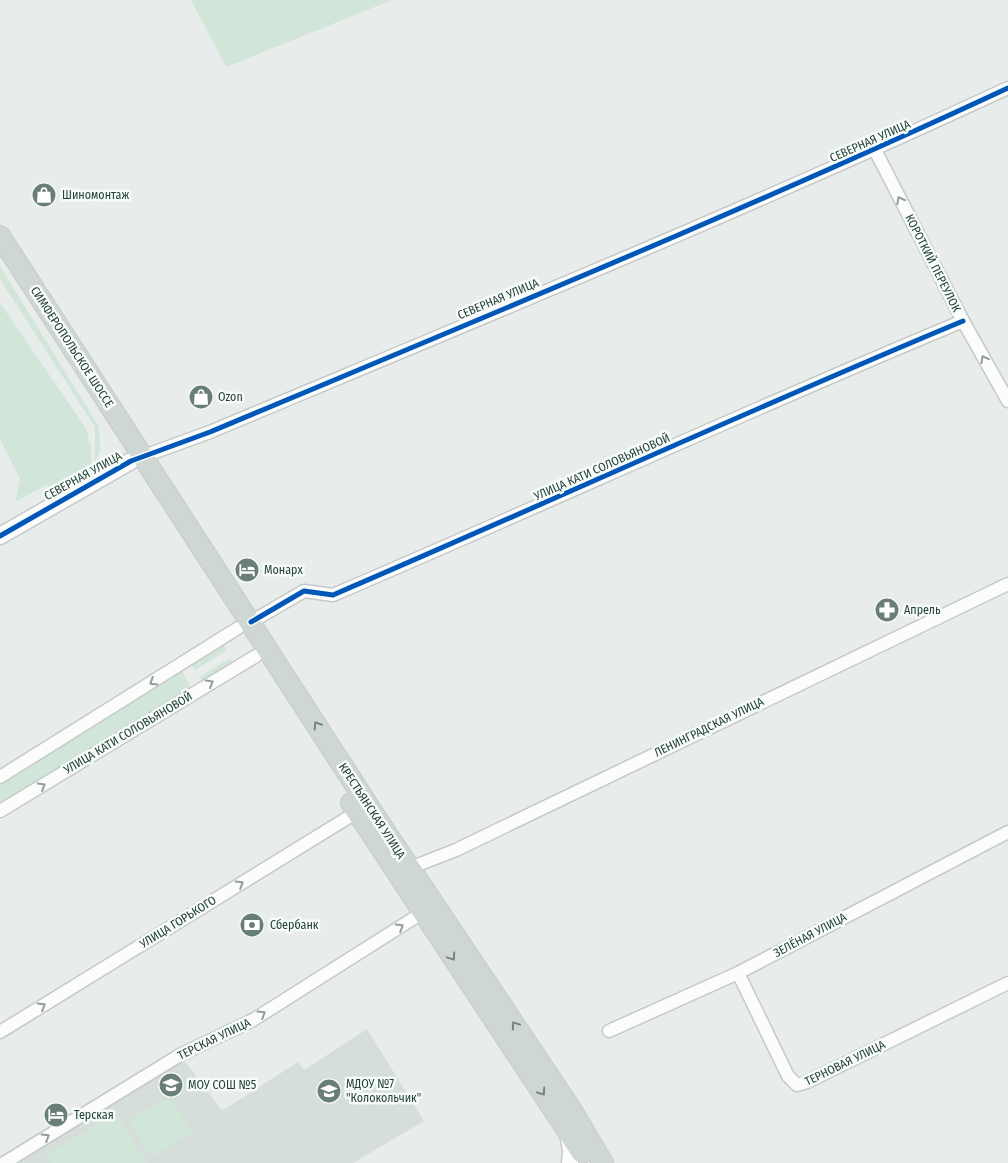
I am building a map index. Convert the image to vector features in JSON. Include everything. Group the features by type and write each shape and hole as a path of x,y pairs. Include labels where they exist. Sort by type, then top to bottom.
{"main road":[{"name":"СИМФЕРОПОЛЬСКОЕ ШОССЕ","path":"0,236 138,459"},
{"name":"СИМФЕРОПОЛЬСКОЕ ШОССЕ","path":"0,255 138,459"},
{"name":"КРЕСТЬЯНСКАЯ УЛИЦА","path":"138,459 245,625 571,1109 603,1163"},
{"name":"КРЕСТЬЯНСКАЯ УЛИЦА","path":"245,625 256,656 422,913 588,1163"}],"street":[{"name":"СЕВЕРНАЯ УЛИЦА","path":"0,536 138,459 227,425 875,150 1008,88"},
{"name":"КОРОТКИЙ ПЕРЕУЛОК","path":"875,150 963,321 1008,401"},
{"name":"УЛИЦА КАТИ СОЛОВЬЯНОВОЙ","path":"0,777 245,625 304,591 333,595 563,496 816,382 963,321"},
{"name":"ЛЕНИНГРАДСКАЯ УЛИЦА","path":"410,868 456,850 1008,584"},
{"name":"УЛИЦА КАТИ СОЛОВЬЯНОВОЙ","path":"0,811 256,656"},
{"name":"УЛИЦА ГОРЬКОГО","path":"0,1032 356,812"},
{"name":"ЗЕЛЁНАЯ УЛИЦА","path":"609,1030 738,973 1008,832"},
{"name":"ТЕРСКАЯ УЛИЦА","path":"4,1163 180,1055 253,1020 422,913"},
{"name":"ТЕРНОВАЯ УЛИЦА","path":"738,973 788,1076 797,1086 1008,983"},
{"path":"567,1129 571,1151 570,1163"}],"shaded area":[{"name":"МДОУ №7 \"Колокольчик\"","path":"367,1029 424,1121 353,1163 12,1163 183,1059 222,1111 298,1062 304,1070"}],"green space":[{"path":"191,0 392,0 226,67"},
{"path":"0,266 99,427 100,451 95,462 95,427 0,279"},
{"path":"0,303 87,430 89,444 91,444 91,465 49,491 48,484 15,502 20,479 0,439"},
{"path":"223,644 227,650 195,670 191,664"},
{"path":"230,658 234,665 204,683 200,677"},
{"path":"181,669 192,689 0,807 0,781"},
{"path":"169,1097 193,1132 151,1157 129,1120"},
{"path":"116,1113 147,1163 51,1163 46,1155"}],"cycle path":[{"path":"0,536 131,461 210,432 611,264 1008,88"},
{"path":"251,622 304,591 333,595 805,388 963,321"}],"place":[{"name":"Шиномонтаж","path":"44,195"},
{"name":"Ozon","path":"201,397"},
{"name":"Монарх","path":"247,570"},
{"name":"Апрель","path":"887,610"},
{"name":"Сбербанк","path":"252,925"},
{"name":"МОУ СОШ №5","path":"171,1085"},
{"name":"МДОУ №7 \"Колокольчик\"","path":"329,1091"},
{"name":"Терская","path":"56,1115"}]}
